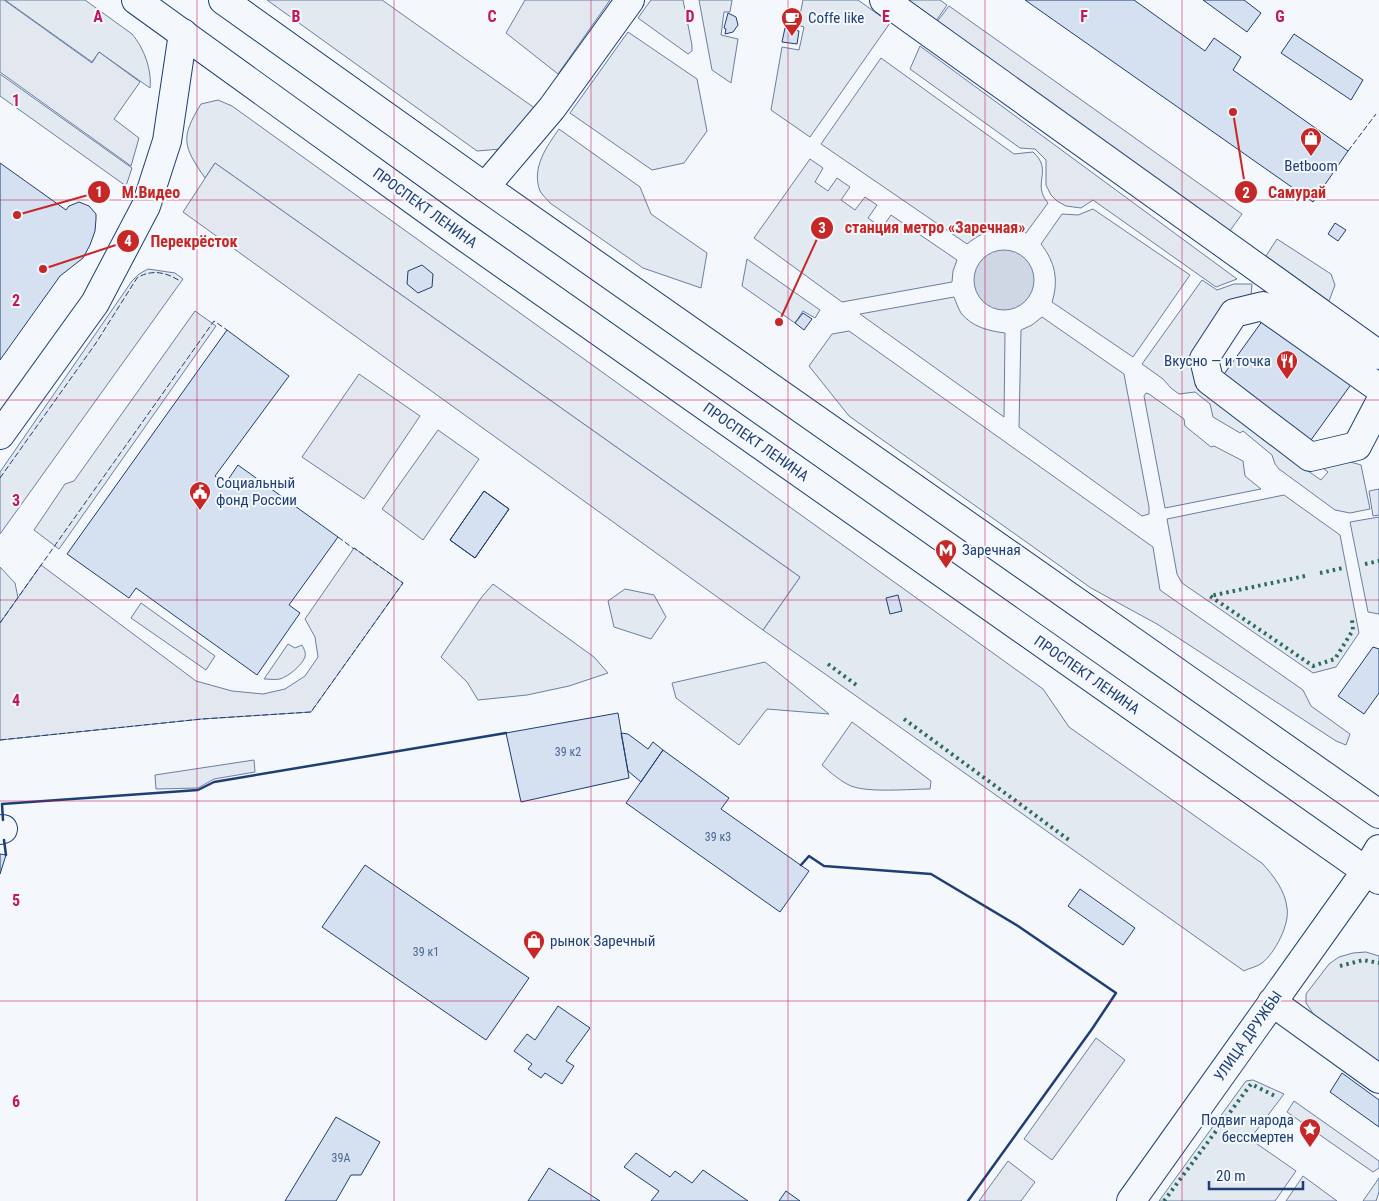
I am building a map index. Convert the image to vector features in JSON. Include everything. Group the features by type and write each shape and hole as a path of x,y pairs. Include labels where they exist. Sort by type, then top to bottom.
{"main road":[{"name":"ПРОСПЕКТ ЛЕНИНА","path":"136,0 459,233 1375,867"},
{"path":"223,0 485,187 1379,814"},
{"path":"485,187 552,108 630,0"},
{"path":"884,0 1377,347"},
{"path":"0,435 94,303 146,206 167,141 183,33"},
{"path":"1379,388 1263,306 1234,313 1204,359 1209,380 1310,457 1357,446 1379,404"},
{"name":"УЛИЦА ДРУЖБЫ","path":"1131,1201 1272,1002 1375,867"},
{"path":"1272,1002 1379,1079"}],"shaded area":[{"path":"0,0 4,0 92,63 99,52 140,82 114,119 139,138 131,166 0,72"},
{"path":"5,0 85,0 132,34 143,52 148,67 150,88 99,52 92,62"},
{"path":"267,0 382,0 536,109 501,149 477,151"},
{"path":"525,0 610,0 558,74 506,33"},
{"path":"651,0 683,0 692,45 692,51 688,54 638,18"},
{"path":"699,0 732,0 730,12 724,12 721,35 738,39 731,83 712,70"},
{"path":"803,0 858,0 890,23 810,137 771,110 782,47 799,50 804,27 798,25"},
{"path":"906,0 940,0 947,5 936,21"},
{"path":"949,6 1242,214 1229,232 936,23"},
{"path":"628,32 697,79 707,131 684,163 652,170 570,113"},
{"path":"920,46 1237,279 1216,287 1093,200 1081,208 1066,206 1057,201 1051,195 1046,185 1046,160 1035,149 1020,148 910,69"},
{"path":"881,58 1014,154 1033,152 1039,159 1042,165 1041,189 1048,203 1026,233 1002,229 995,230 981,235 967,244 821,144"},
{"path":"0,74 132,168 126,186 0,96"},
{"path":"218,100 232,106 1043,689 1069,727 1263,864 1281,890 1287,908 1284,930 1272,952 1260,964 1244,971 763,630 800,577 215,163 205,178 192,158 187,142 187,134 201,104"},
{"path":"559,129 640,187 651,214 707,253 701,288 643,268 550,203 543,196 540,191 537,174 545,150"},
{"path":"810,159 823,168 815,182 828,191 837,178 850,187 841,200 855,210 865,197 877,205 868,218 882,228 891,215 957,260 952,282 842,302 754,238"},
{"path":"215,163 800,577 763,630 183,212"},
{"path":"1093,209 1190,275 1133,357 1052,302 1055,286 1054,272 1050,258 1041,244 1062,214 1078,215"},
{"path":"1277,239 1331,274 1335,285 1329,301 1266,256"},
{"path":"1004,250 1020,255 1025,259 1029,264 1034,280 1029,296 1025,301 1020,305 1004,310 988,305 983,301 979,296 974,280 979,264 983,259 988,255"},
{"path":"747,259 820,310 815,318 803,311 795,323 742,286"},
{"path":"148,269 175,273 183,279 0,534 0,472 132,281"},
{"path":"1202,280 1217,290 1234,284 1252,284 1251,295 1199,352 1256,421 1262,439 1321,480 1328,472 1324,469 1332,463 1346,462 1361,465 1370,509 1350,513 1335,510 1279,469 1272,455 1243,431 1240,433 1213,417 1210,404 1195,392 1179,394 1163,379 1142,364"},
{"path":"954,297 961,313 970,322 987,329 1005,333 1004,417 860,314"},
{"path":"195,311 216,326 59,549 34,530 65,484 74,481"},
{"path":"1042,317 1124,374 1149,514 1142,516 1019,427 1021,330 1032,325"},
{"path":"849,331 1153,547 1160,590 1303,690 1311,706 1350,734 1346,745 1336,741 1157,624 1091,588 849,416 809,366 832,334"},
{"path":"359,374 420,416 364,499 302,457"},
{"path":"1146,393 1184,419 1185,426 1211,447 1214,446 1243,461 1245,476 1261,489 1165,508 1144,396"},
{"path":"438,430 479,459 423,540 382,509"},
{"path":"1379,489 1379,515 1373,516 1369,491"},
{"path":"1284,495 1340,535 1359,633 1336,667 1313,673 1182,583 1177,574 1167,519"},
{"path":"1379,517 1379,614 1368,612 1350,522"},
{"path":"354,548 403,583 311,712 202,719 0,740 0,623 41,565 196,681 232,691 263,694 285,689 305,676 318,657 315,637 305,619"},
{"path":"0,567 15,583 18,598 0,623"},
{"path":"493,584 594,657 608,673 569,686 527,695 478,700 467,682 441,657 481,598"},
{"path":"625,589 654,595 666,617 651,639 614,627 608,601"},
{"path":"141,603 215,656 206,670 131,618"},
{"path":"288,644 295,648 302,645 305,657 301,663 284,678 264,679"},
{"path":"765,662 829,714 767,709 739,745 676,698 672,683"},
{"path":"852,722 931,781 930,789 879,790 859,788 847,784 822,765"},
{"path":"254,760 255,772 214,779 198,788 156,789 155,775"},
{"path":"1366,952 1379,956 1379,1063 1316,1018 1306,1003 1306,994 1329,964 1339,957"},
{"path":"1096,1038 1125,1060 1052,1160 1024,1139"},
{"path":"1253,1080 1284,1094 1250,1139 1296,1171 1275,1201 1159,1201 1246,1081"},
{"path":"1294,1101 1379,1161 1379,1168 1373,1172 1287,1112"},
{"path":"1008,1161 1035,1182 1021,1201 979,1201"},
{"path":"1303,1176 1337,1201 1286,1201"},
{"path":"1379,1178 1379,1192 1376,1201 1363,1201"}],"building":[{"path":"1025,0 1134,0 1205,51 1214,38 1241,57 1233,70 1348,151 1313,202"},
{"path":"1203,0 1244,0 1261,13 1247,32"},
{"path":"728,13 736,17 738,25 733,32 725,34 726,29 724,28"},
{"path":"785,28 799,31 797,44 782,42"},
{"path":"1294,34 1363,80 1351,100 1281,53"},
{"path":"0,163 66,210 69,206 79,202 89,206 96,214 96,219 95,231 83,258 60,276 0,360"},
{"path":"1335,223 1346,230 1338,241 1328,234"},
{"path":"422,265 433,274 432,287 418,293 407,284 408,271"},
{"path":"803,313 812,319 804,330 795,323"},
{"name":"Вкусно — и точка","path":"1263,320 1352,383 1311,440 1222,377"},
{"name":"Социальный фонд России","path":"227,330 289,376 215,476 225,484 238,465 338,537 289,605 300,613 257,675 136,588 129,598 67,554"},
{"path":"484,491 509,509 475,558 450,540"},
{"path":"484,491 509,509 475,558 450,540"},
{"path":"898,595 902,611 890,614 886,598"},
{"path":"1373,647 1379,649 1379,693 1364,714 1338,696"},
{"path":"618,713 629,778 521,802 506,733"},
{"path":"621,733 628,734 648,749 653,742 663,750 641,782 628,771"},
{"path":"663,750 729,798 721,809 809,871 780,912 626,803"},
{"path":"0,854 6,855 0,874"},
{"path":"365,865 529,978 486,1040 322,927"},
{"path":"1080,889 1135,928 1123,945 1068,906"},
{"path":"558,1006 590,1028 566,1061 574,1066 562,1084 545,1073 541,1078 528,1069 532,1064 514,1051 527,1034 535,1040"},
{"path":"1342,1073 1379,1100 1379,1127 1330,1092"},
{"path":"336,1117 380,1142 361,1175 351,1175 336,1201 285,1201"},
{"path":"636,1153 670,1177 675,1171 692,1183 703,1170 748,1201 651,1201 659,1191 624,1167"},
{"path":"549,1168 600,1201 528,1201"},
{"path":"786,1191 800,1201 779,1201"}],"hedge":[{"path":"1365,564 1379,561"},
{"path":"1320,573 1343,568"},
{"path":"1305,576 1210,596 1313,666 1335,659 1353,630 1352,620"},
{"path":"828,664 859,687"},
{"path":"904,719 1069,840"},
{"path":"1340,966 1363,960 1379,963"},
{"path":"1164,1201 1251,1084 1275,1096"}],"fence":[{"path":"1348,151 1376,114"},
{"path":"0,478 96,343 137,278 148,273 158,273 169,275 180,281"},
{"path":"0,623 214,321 227,330"},
{"path":"338,537 354,549"},
{"path":"0,740 202,719 311,712 403,583 354,548"}],"wall":[{"path":"3,820 2,804 198,790 214,782 506,733"},
{"path":"4,840 6,855"},
{"path":"801,865 809,856 824,866 931,874 1018,926 1116,993 968,1201"}],"place":[{"name":"Coffe like","path":"792,37"},
{"name":"Самурай","path":"1233,112"},
{"name":"Betboom","path":"1311,157"},
{"name":"М.Видео","path":"17,215"},
{"name":"Перекрёсток","path":"43,269"},
{"name":"станция метро «Заречная»","path":"779,322"},
{"name":"Вкусно — и точка","path":"1287,380"},
{"name":"Социальный фонд России","path":"200,511"},
{"name":"Заречная","path":"946,569"},
{"name":"рынок Заречный","path":"534,960"},
{"name":"Подвиг народа бессмертен","path":"1310,1148"}]}
